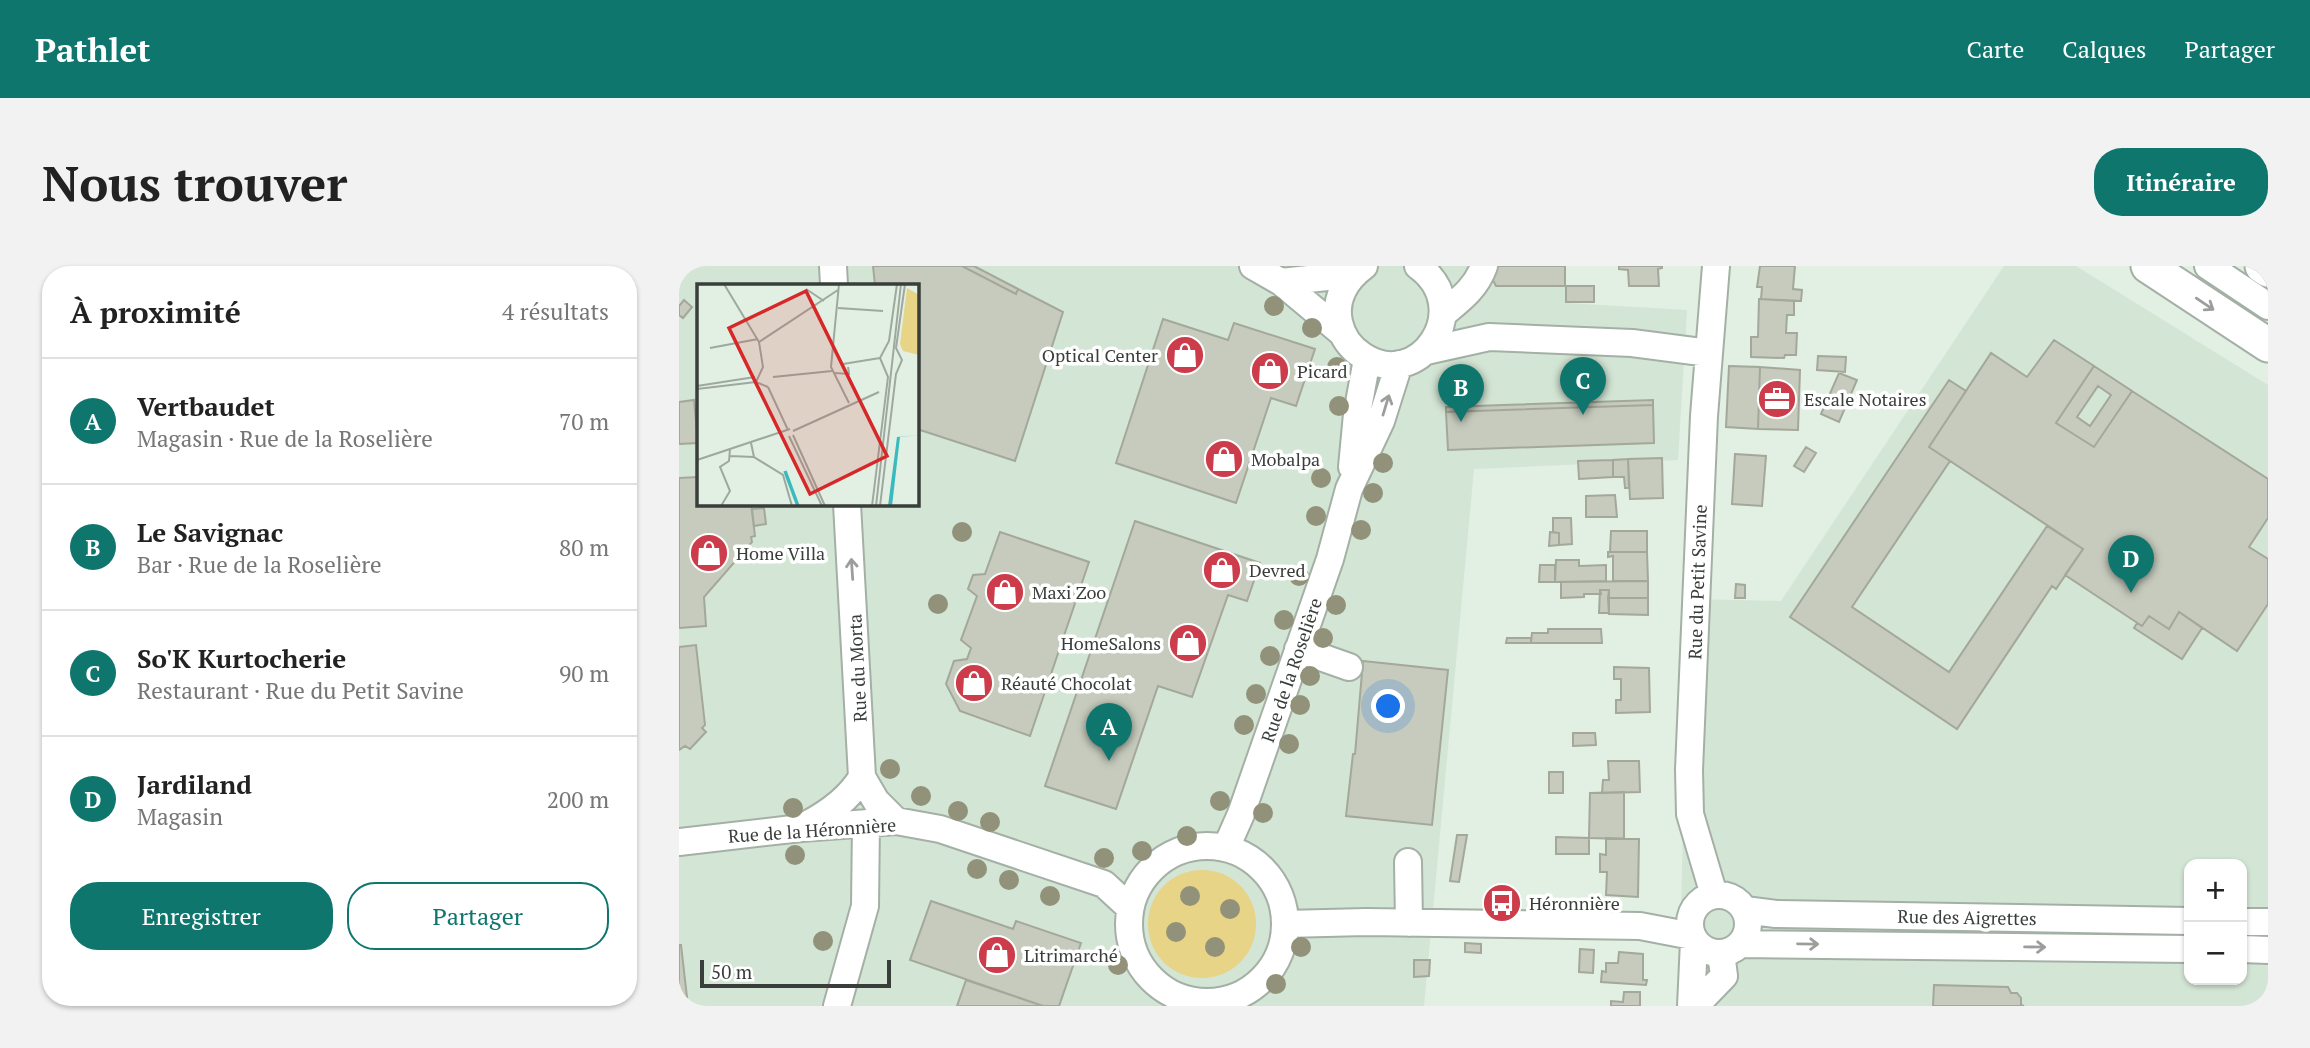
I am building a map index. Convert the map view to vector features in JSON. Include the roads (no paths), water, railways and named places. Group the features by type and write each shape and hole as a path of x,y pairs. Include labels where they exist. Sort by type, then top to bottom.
{"main road":[{"path":"2148,266 2268,345"},
{"path":"2262,266 2268,270"}],"street":[{"path":"833,266 834,284"},
{"path":"1253,266 1281,282 1341,332 1356,352 1383,364 1399,364 1426,351 1489,337 1632,343 1709,353"},
{"path":"1444,313 1469,293 1484,266"},
{"name":"Rue du Petit Savine","path":"1714,895 1689,803 1709,353 1716,266"},
{"path":"2208,266 2268,306"},
{"path":"1424,268 1437,285 1444,313 1435,340 1426,351"},
{"path":"1281,282 1359,270"},
{"path":"1341,332 1339,301 1344,286 1359,270"},
{"path":"1444,313 1489,337"},
{"name":"Rue de la Roselière","path":"1226,848 1241,814 1330,559 1349,489 1357,414 1367,359"},
{"name":"Rue de la Roselière","path":"1349,489 1381,421 1399,364"},
{"name":"Rue du Morta","path":"847,506 862,777 876,802 896,821"},
{"path":"1298,649 1349,667"},
{"path":"801,828 827,814 854,790 862,777"},
{"name":"Rue de la Héronnière","path":"679,842 801,828 896,821 940,829 1104,884"},
{"path":"837,1006 865,906 866,823"},
{"path":"1193,846 1226,848 1249,857 1269,876 1281,897 1286,924 1284,940 1274,965 1256,986 1224,1002 1196,1005 1183,1000 1157,997 1129,941 1129,907 1141,880 1160,860 1193,846"},
{"path":"1408,862 1409,923"},
{"path":"1104,884 1141,880"},
{"path":"1104,884 1129,907"},
{"path":"1714,895 1734,899 1745,910 1748,925 1746,935 1730,949 1724,976 1693,1006 1692,930 1696,905 1714,895"},
{"name":"Rue des Aigrettes","path":"1745,910 1788,914 2184,921"},
{"path":"2247,922 2268,922"},
{"path":"1286,924 1640,926 1692,930"},
{"path":"1692,930 1706,951 2184,949"},
{"path":"2247,950 2268,950"}],"place":[{"name":"Optical Center","path":"1185,355"},
{"name":"Picard","path":"1270,371"},
{"name":"Escale Notaires","path":"1777,399"},
{"name":"So'K Kurtocherie","path":"1583,415"},
{"name":"Le Savignac","path":"1461,422"},
{"name":"Mobalpa","path":"1224,459"},
{"name":"Home Villa","path":"709,553"},
{"name":"Devred","path":"1222,570"},
{"name":"Maxi Zoo","path":"1005,592"},
{"name":"Jardiland","path":"2131,593"},
{"name":"HomeSalons","path":"1188,643"},
{"name":"Réauté Chocolat","path":"974,683"},
{"name":"Vertbaudet","path":"1109,761"},
{"name":"Héronnière","path":"1502,903"},
{"name":"Litrimarché","path":"997,955"}]}
